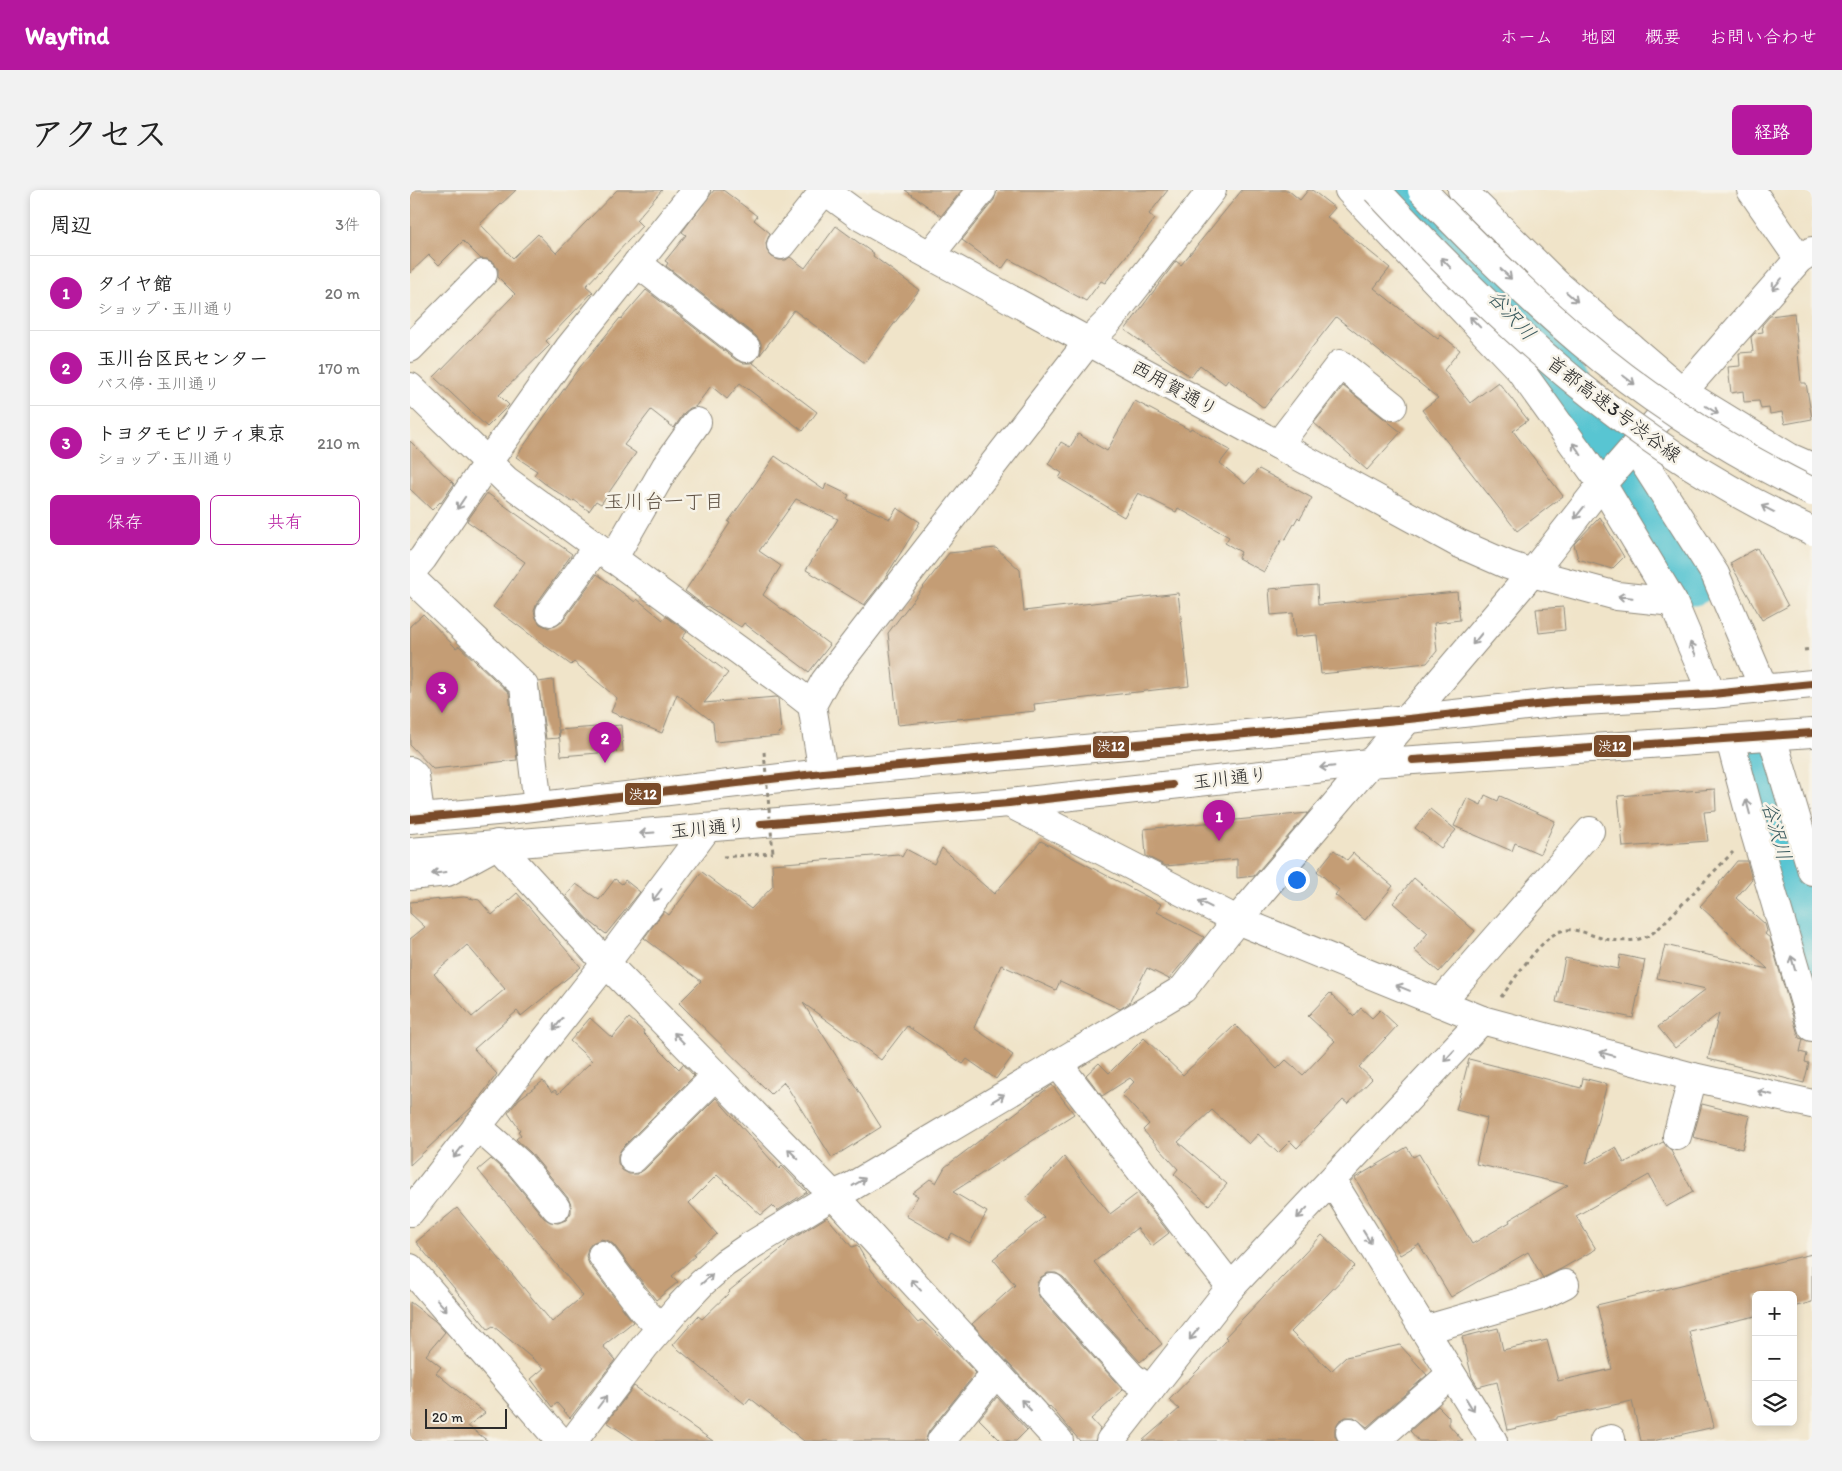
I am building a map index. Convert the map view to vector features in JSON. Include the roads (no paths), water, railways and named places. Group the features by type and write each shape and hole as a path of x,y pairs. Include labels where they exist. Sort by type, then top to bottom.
{"main road":[{"path":"410,573 424,558 488,462 569,348 696,190"},
{"path":"781,245 824,190"},
{"name":"西用賀通り","path":"824,190 861,217 1439,533 1508,565 1532,573 1617,596 1673,602"},
{"path":"930,255 982,190"},
{"path":"823,773 812,705 825,681 1089,341 1108,322 1212,190"},
{"path":"1349,190 1520,370 1602,484 1673,602 1712,694"},
{"name":"首都高速3号渋谷線","path":"1376,190 1459,277 1509,325 1601,404 1637,431 1716,481 1812,531"},
{"name":"首都高速3号渋谷線","path":"1422,190 1487,257 1533,300 1582,343 1622,374 1696,428 1774,473 1812,492"},
{"path":"1462,190 1557,284 1683,392 1789,457 1812,467"},
{"path":"573,1441 660,1327 696,1289 725,1263 833,1194 851,1188 1057,1062 1183,988 1237,920 1369,763 1409,719 1532,573 1602,484 1805,255 1751,190"},
{"path":"637,264 746,348"},
{"path":"410,348 483,274"},
{"path":"1278,445 1340,364 1393,406"},
{"path":"410,387 506,480 812,705"},
{"path":"550,612 605,553 697,422"},
{"path":"1634,447 1715,574 1764,689"},
{"path":"410,577 524,686 538,806"},
{"path":"410,771 415,776 413,811 508,810 823,773 1409,719 1563,702 1712,694 1812,684"},
{"name":"玉川通り","path":"410,852 1009,803 1369,763 1812,733"},
{"path":"1772,737 1812,871"},
{"path":"1730,740 1754,830 1812,1027"},
{"path":"1009,803 1237,920 1482,1020 1692,1076 1812,1104"},
{"path":"410,1212 606,964 707,828"},
{"path":"1440,1003 1590,831"},
{"path":"410,876 447,872 497,844 606,964 833,1194 1059,1441"},
{"path":"1110,1441 1231,1287 1482,1020"},
{"path":"1057,1062 1231,1287"},
{"path":"632,1159 716,1076"},
{"path":"1677,1136 1692,1076"},
{"path":"477,1126 519,1163 556,1208"},
{"path":"1332,1181 1493,1441"},
{"path":"602,1255 644,1311 660,1327"},
{"path":"410,1268 560,1441"},
{"path":"1424,1330 1541,1296 1565,1284"},
{"path":"1052,1288 1132,1377 1150,1390"},
{"path":"941,1441 996,1373"},
{"path":"1361,1438 1451,1374"}],"waterway":[{"name":"谷沢川","path":"1399,190 1540,345 1610,452"},
{"name":"谷沢川","path":"1632,485 1693,581"},
{"name":"谷沢川","path":"1759,770 1812,950"}],"place":[{"name":"トヨタモビリティ東京","path":"442,713"},
{"name":"玉川台区民センター","path":"605,763"},
{"name":"タイヤ館","path":"1219,841"}],"district":[{"name":"玉川台一丁目","path":"664,501"}]}
